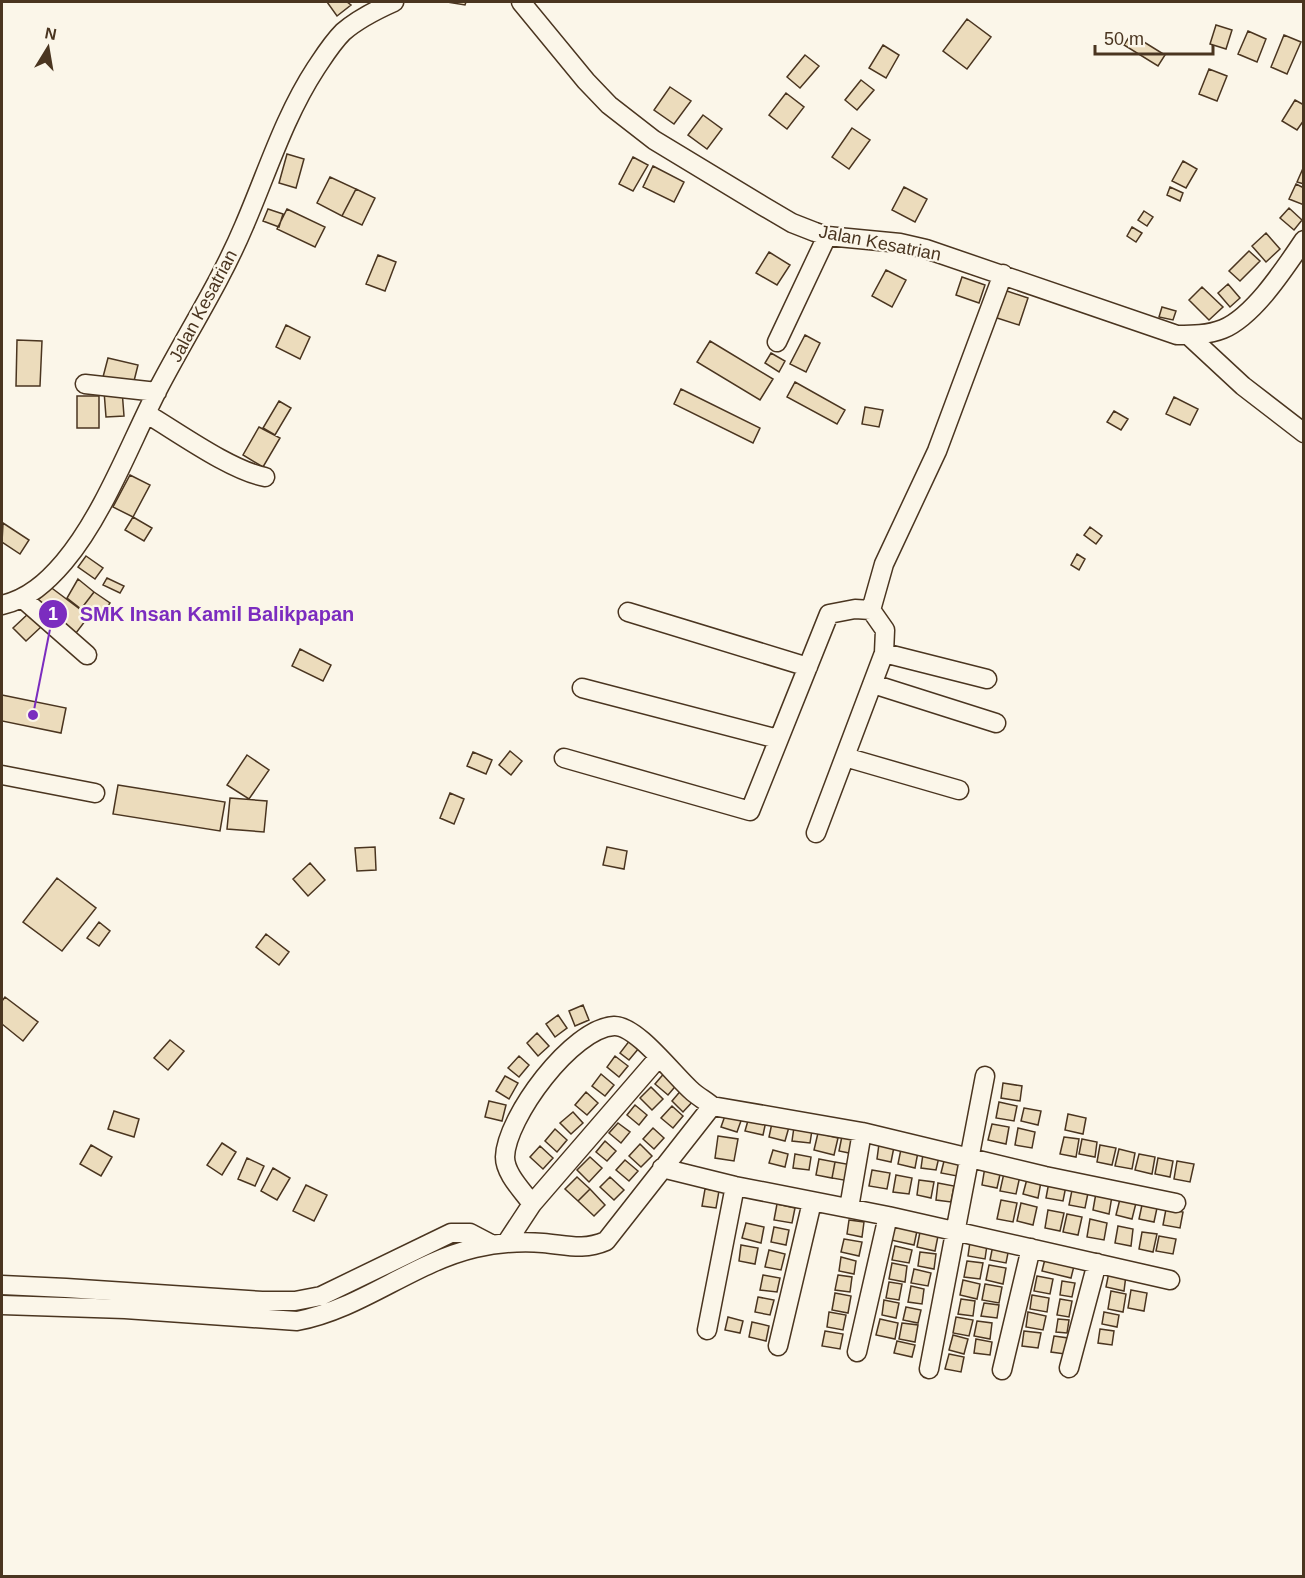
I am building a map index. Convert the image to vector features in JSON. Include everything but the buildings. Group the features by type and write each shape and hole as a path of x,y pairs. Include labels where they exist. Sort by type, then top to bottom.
{"street":[{"name":"Jalan Kesatrian","path":"2,604 22,598 40,587 65,562 78,543 97,512 157,392 214,290 244,226 274,148 305,86 327,51 342,33 366,16 394,2"},
{"name":"Jalan Kesatrian","path":"521,2 586,81 624,117 654,140 792,223 827,236 892,242 926,249 1177,335 1203,334 1223,329 1249,312 1304,240"},
{"path":"777,342 827,236"},
{"path":"871,610 884,564 937,451 1004,274"},
{"path":"1188,335 1243,386 1304,433"},
{"path":"85,384 157,392"},
{"path":"147,414 245,471 265,477"},
{"path":"22,598 87,655"},
{"path":"564,758 750,811 830,614 855,609 871,610"},
{"path":"816,833 884,654 885,630 871,610"},
{"path":"628,612 808,667"},
{"path":"884,654 987,679"},
{"path":"873,684 996,723"},
{"path":"582,688 778,739"},
{"path":"845,757 959,790"},
{"path":"2,775 95,794"},
{"path":"532,1204 508,1171 505,1160 507,1142 514,1124 554,1065 582,1040 615,1026 628,1030 642,1040 693,1092 712,1106 862,1132 1075,1183 1176,1203"},
{"path":"499,1243 659,1057"},
{"path":"929,1369 985,1076"},
{"path":"2,1305 124,1309 297,1321 323,1316 345,1307 456,1253 499,1243 543,1243 593,1247 606,1241 712,1106"},
{"path":"849,1208 862,1132"},
{"path":"663,1168 735,1186 888,1216 1170,1280"},
{"path":"707,1330 735,1186"},
{"path":"778,1346 812,1202"},
{"path":"856,1352 888,1216"},
{"path":"2,1285 262,1302 295,1301 321,1296 451,1233 470,1233 499,1243"},
{"path":"1002,1370 1031,1248"},
{"path":"1069,1368 1097,1263"}],"place":[{"name":"SMK Insan Kamil Balikpapan","path":"33,715"}]}
